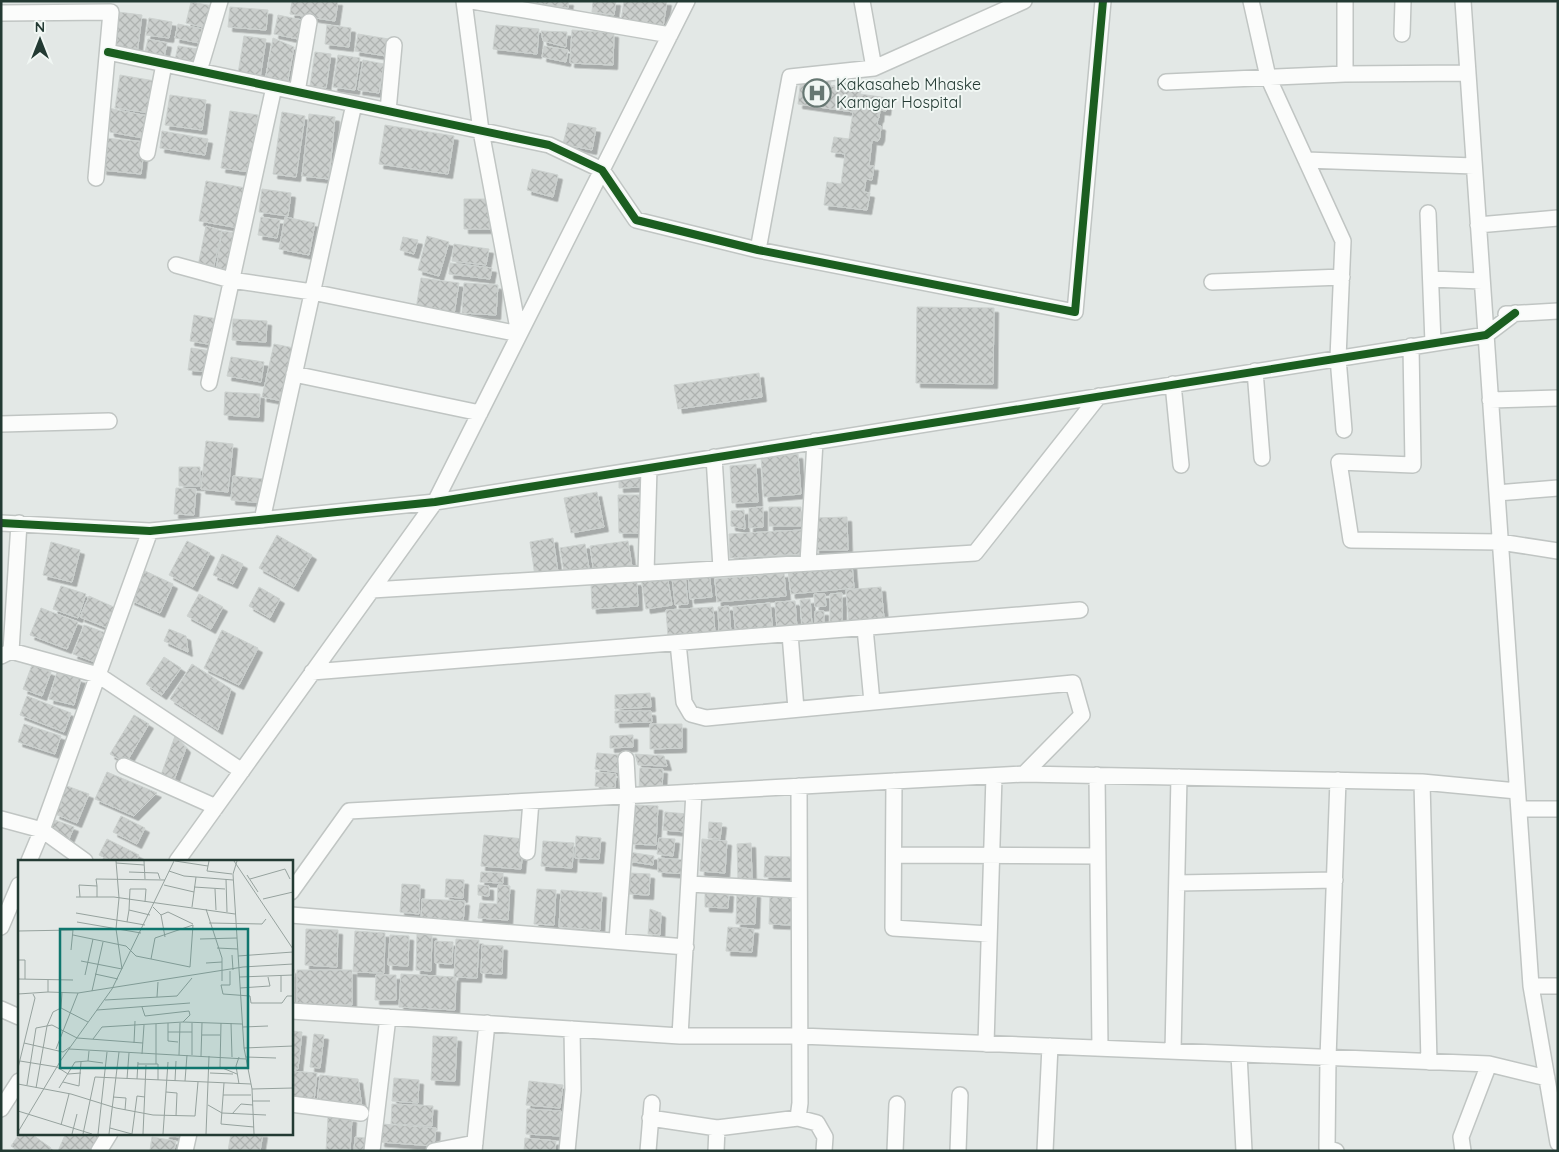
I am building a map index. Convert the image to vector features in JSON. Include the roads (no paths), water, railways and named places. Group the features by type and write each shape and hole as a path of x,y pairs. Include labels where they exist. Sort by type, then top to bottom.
{"street":[{"path":"199,71 220,1"},
{"path":"464,1 481,131 519,334"},
{"path":"472,1 670,35"},
{"path":"178,860 435,502 687,1"},
{"path":"862,1 874,68"},
{"path":"758,250 790,77 874,68 1024,1"},
{"path":"108,52 549,145 602,170 636,220 758,250 1075,312 1103,1"},
{"path":"1251,1 1268,77 1343,241 1338,358 1344,430"},
{"path":"1345,1 1345,74"},
{"path":"1402,34 1403,1"},
{"path":"1463,1 1531,986 1551,1063 1547,1078 1558,1143"},
{"path":"1,13 111,12 96,178"},
{"path":"297,92 309,22"},
{"path":"388,111 394,45"},
{"path":"147,153 164,64"},
{"path":"1166,82 1345,74 1468,73"},
{"path":"209,383 274,87"},
{"path":"262,520 354,104"},
{"path":"1306,160 1474,166"},
{"path":"1428,213 1433,343"},
{"path":"1478,225 1558,218"},
{"path":"176,265 232,280 312,292 519,334"},
{"path":"1212,282 1342,277"},
{"path":"1431,279 1482,281"},
{"path":"1484,315 1558,311"},
{"path":"1,523 150,531 435,502 1486,335 1515,313"},
{"path":"1411,346 1412,464 1339,462 1351,540 1500,542 1558,551"},
{"path":"1255,371 1262,458"},
{"path":"294,374 480,412"},
{"path":"1173,384 1181,464"},
{"path":"372,590 975,553 1099,396"},
{"path":"1490,400 1558,398"},
{"path":"1,424 109,421"},
{"path":"808,563 815,441"},
{"path":"714,457 721,568"},
{"path":"646,573 649,468"},
{"path":"1497,493 1558,488"},
{"path":"19,523 6,654 98,675 242,771"},
{"path":"29,860 150,531"},
{"path":"312,672 1080,610"},
{"path":"865,628 872,702"},
{"path":"790,634 796,709"},
{"path":"678,643 684,702 691,714 706,718 1073,683 1082,715 1024,774"},
{"path":"617,941 628,796 626,759"},
{"path":"124,766 216,807"},
{"path":"292,891 348,811 1024,774 1422,782 1517,790"},
{"path":"1097,775 1100,1048"},
{"path":"986,1044 994,776"},
{"path":"1173,1051 1179,777"},
{"path":"1336,1151 1327,1148 1328,1058 1338,780"},
{"path":"901,781 894,797 893,928 989,934"},
{"path":"1422,782 1429,1062"},
{"path":"798,1118 800,1103 799,786"},
{"path":"680,1036 694,792"},
{"path":"527,852 531,801"},
{"path":"1518,809 1558,809"},
{"path":"1,819 42,830 84,860"},
{"path":"894,855 1097,856"},
{"path":"1177,883 1335,880"},
{"path":"689,884 799,890"},
{"path":"1,927 18,887"},
{"path":"292,915 686,947"},
{"path":"1531,986 1558,986"},
{"path":"1,1009 18,1017"},
{"path":"292,1010 680,1036 800,1036 1489,1064 1547,1078"},
{"path":"372,1151 388,1017"},
{"path":"434,1151 475,1147 487,1023"},
{"path":"567,1151 573,1090 572,1029"},
{"path":"1046,1151 1050,1046"},
{"path":"1239,1054 1244,1151"},
{"path":"1463,1151 1461,1137 1489,1064"},
{"path":"1,1109 18,1084"},
{"path":"958,1151 960,1095"},
{"path":"648,1151 652,1103"},
{"path":"292,1104 362,1113"},
{"path":"895,1151 897,1104"},
{"path":"650,1118 717,1128 798,1118 817,1123 825,1137 824,1151"},
{"path":"716,1151 717,1128"},
{"path":"99,1151 109,1134"},
{"path":"185,1151 189,1134"}],"place":[{"name":"Kakasaheb Mhaske Kamgar Hospital","path":"817,93"}]}
